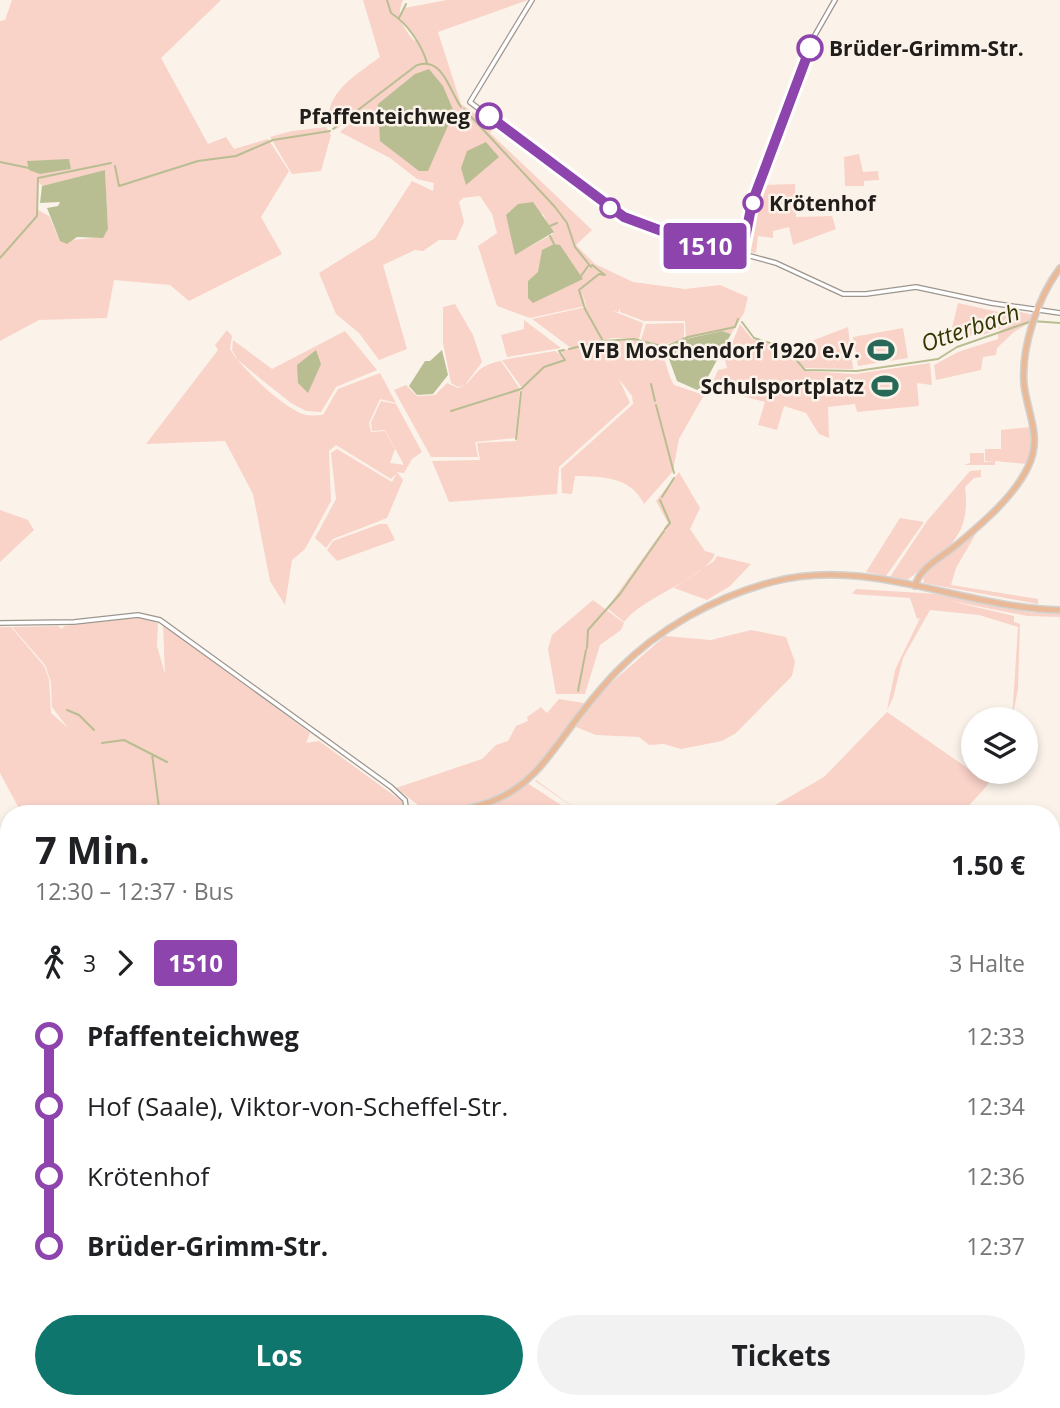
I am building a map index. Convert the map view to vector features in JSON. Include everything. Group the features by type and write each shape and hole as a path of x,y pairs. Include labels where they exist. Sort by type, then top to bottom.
{"main road":[{"path":"915,586 921,573 970,534 1005,499 1029,465 1036,435 1024,376 1036,317 1060,268"},
{"path":"484,805 499,800 526,783 545,763 579,714 618,670 680,621 719,600 774,581 811,574 871,576 1005,605 1060,610"}],"street":[{"path":"532,0 470,102 624,217 686,240 776,263 844,294 866,294 916,286 991,303 1060,313"},
{"path":"742,254 757,189 776,147 815,35 835,0"},
{"path":"0,623 74,622 138,615 160,620 391,787 405,800 406,805"}],"shaded area":[{"path":"12,0 221,0 161,58 208,144 226,137 234,149 268,139 289,171 261,217 282,254 189,301 170,285 114,280 107,318 39,320 0,341 0,21 5,20","holes":["105,170 108,229 103,237 60,241 49,216 38,210 37,180 42,186"]},
{"path":"363,0 403,0 400,18 404,8 447,0 528,0 438,32 461,104 494,127 490,133 592,230 576,245 595,264 633,282 685,289 720,285 748,297 744,313 731,334 722,331 686,339 685,321 644,321 620,312 620,308 618,312 613,311 643,323 639,339 612,338 572,348 620,341 644,341 662,354 674,385 704,395 679,439 673,471 644,504 631,488 605,478 575,476 572,494 562,493 561,469 633,404 632,396 619,379 630,403 559,467 557,494 449,502 432,461 480,460 477,443 516,441 522,388 502,360 555,351 565,358 561,351 571,348 532,319 586,307 582,289 585,306 530,318 497,306 478,246 497,233 492,214 480,196 463,198 459,202 464,222 456,240 439,240 423,251 415,250 383,265 407,349 379,360 359,333 336,314 319,273 375,238 412,181 433,191 434,183 417,179 390,158 340,132 368,107 335,130 334,124 329,122 332,101 338,92 380,57","holes":["400,18 417,39 414,41","543,214 553,234 516,254 506,215"]},
{"path":"429,69 443,86 454,112 428,171 419,171 380,141 378,104 415,74"},
{"path":"326,127 331,135 321,171 292,174 270,137"},
{"path":"486,142 499,157 466,185 461,168 467,151"},
{"path":"859,154 863,172 878,171 879,180 864,181 864,186 845,186 844,157"},
{"path":"69,159 71,169 40,174 29,170 27,161"},
{"path":"105,170 108,229 103,238 77,237 67,244 60,241 47,208 58,206 60,202 40,203 42,186"},
{"path":"795,184 796,217 832,216 836,229 793,245 789,227 773,231 773,238 758,236 756,253 749,252 755,207 763,185"},
{"path":"533,202 554,232 515,255 506,215 518,204"},
{"path":"554,244 560,245 583,279 533,303 528,298 528,281 538,272 542,250"},
{"path":"958,303 1012,315 1005,327 983,335 984,323 981,335 951,332"},
{"path":"455,304 473,335 482,362 465,385 458,387 451,383 443,343 443,307"},
{"path":"1016,311 1033,315 1031,322 1014,332 997,348 996,355 983,357 981,370 936,380 934,365 958,352 998,339 998,332 1010,325"},
{"path":"524,320 561,348 507,357 501,335 524,329"},
{"path":"684,323 684,338 661,346 641,340 646,324"},
{"path":"740,324 752,339 781,347 806,371 855,374 930,363 932,385 917,383 919,406 857,412 855,404 828,407 829,438 819,434 806,413 784,406 777,430 758,425 765,402 717,389 709,391 718,370 727,368 725,360"},
{"path":"848,327 853,369 805,368 799,362 797,348 801,345"},
{"name":"VFB Moschendorf 1920 e.V.","path":"903,328 908,358 858,366 853,337"},
{"path":"227,330 232,336 230,349 244,367 276,397 306,415 323,415 338,389 380,373 396,403 380,399 369,423 371,432 385,431 395,449 390,463 404,465 385,430 372,431 371,422 381,401 396,404 422,452 412,459 404,473 397,472 403,480 387,518 333,539 326,548 315,538 336,499 331,453 337,449 392,482 397,473 391,479 336,445 329,451 331,501 305,549 292,560 285,605 270,581 253,494 225,441 146,444 218,350 215,345"},
{"path":"345,331 377,370 336,387 321,412 306,411 291,403 238,360 232,350 233,340 272,369"},
{"path":"722,331 731,334 703,386 697,390 677,381 669,359 668,347 686,339"},
{"path":"316,350 321,364 308,393 298,383 297,365"},
{"path":"442,350 448,375 433,394 417,395 409,386 425,361 430,361"},
{"path":"501,361 520,389 515,438 475,442 478,457 431,457 394,390 406,385 417,396 435,395 447,383 458,388 464,386 479,370"},
{"path":"1030,427 1033,442 1027,464 995,461 995,465 964,465 970,463 970,453 984,453 984,462 994,462 985,461 985,449 1001,449 1001,430"},
{"path":"981,470 981,477 974,478 965,487 964,520 952,543 906,581 890,577 927,521 970,471"},
{"path":"679,472 700,508 690,529 705,551 715,554 700,571 645,604 624,622 607,608 668,523 656,501"},
{"path":"0,510 28,520 34,530 0,562"},
{"path":"900,518 924,522 886,576 866,572"},
{"path":"380,524 387,524 395,540 337,561 327,550 333,541"},
{"path":"978,530 956,568 951,585 1038,599 1038,604 924,583 923,575"},
{"path":"717,556 751,564 730,586 707,600 674,588 714,561"},
{"path":"856,589 938,594 1027,612 1060,614 1060,617 1027,616 946,600 1014,616 1014,622 1020,624 1018,689 1014,707 1018,627 979,615 930,610 903,658 893,698 887,710 895,670 920,618 917,619 910,598 852,594"},
{"path":"593,600 624,623 621,630 600,645 585,694 556,694 548,649 552,635"},
{"path":"138,618 158,623 157,646 165,674 163,625 310,733 306,743 319,741 403,802 402,805 17,805 0,773 0,627 11,627 44,666 49,679 51,713 68,728 52,707 51,682 45,665 12,627 58,626 62,629 64,626"},
{"path":"751,630 786,637 795,662 792,676 736,733 722,741 681,749 664,744 649,745 639,737 596,735 576,727 536,780 571,805 535,781 604,689 665,636 711,640"},
{"path":"559,699 584,703 536,767 504,793 467,805 418,805 396,788 482,759 496,745 508,741 516,726 528,721 527,717 541,707 547,713"},
{"path":"887,712 961,764 961,784 988,784 969,805 776,805 824,777"},
{"path":"527,783 561,805 486,805 501,800"}],"waterway":[{"path":"387,0 391,13 403,22 413,35 427,63"},
{"path":"399,18 406,4"},
{"path":"418,65 427,64 440,71 461,107"},
{"path":"333,129 417,65"},
{"path":"464,109 555,207 567,223 575,247 591,267"},
{"path":"115,166 119,186 198,161 236,156 273,140 330,131"},
{"path":"0,162 29,168"},
{"path":"0,258 37,216 38,178 111,163"},
{"path":"550,226 557,223"},
{"path":"550,236 554,244"},
{"name":"Otterbach","path":"592,265 605,275 599,274 579,290 585,309 603,341 634,339 665,347 688,337 735,327 738,319"},
{"path":"581,276 588,266"},
{"name":"Otterbach","path":"742,322 754,338 786,348 805,370 857,371 938,359 957,347 1032,321 1060,323"},
{"path":"569,349 602,341"},
{"path":"451,411 521,389 544,367 565,360 559,351 564,350"},
{"path":"651,384 655,401"},
{"path":"516,439 521,392"},
{"path":"656,405 674,473"},
{"path":"662,497 674,478"},
{"path":"660,500 670,523 665,529"},
{"path":"587,648 588,630 620,594 664,531"},
{"path":"578,691 586,650"},
{"path":"67,710 79,715 94,730"},
{"path":"102,743 124,740 167,762"},
{"path":"152,754 159,805"}],"bus line":[{"name":"1510","path":"489,116 624,217 686,240 742,254 752,203 766,174 810,48"}],"place":[{"name":"Brüder-Grimm-Str.","path":"810,48"},
{"name":"Pfaffenteichweg","path":"489,116"},
{"name":"Krötenhof","path":"753,203"},
{"name":"VFB Moschendorf 1920 e.V.","path":"881,350"},
{"name":"Schulsportplatz","path":"885,386"}]}
